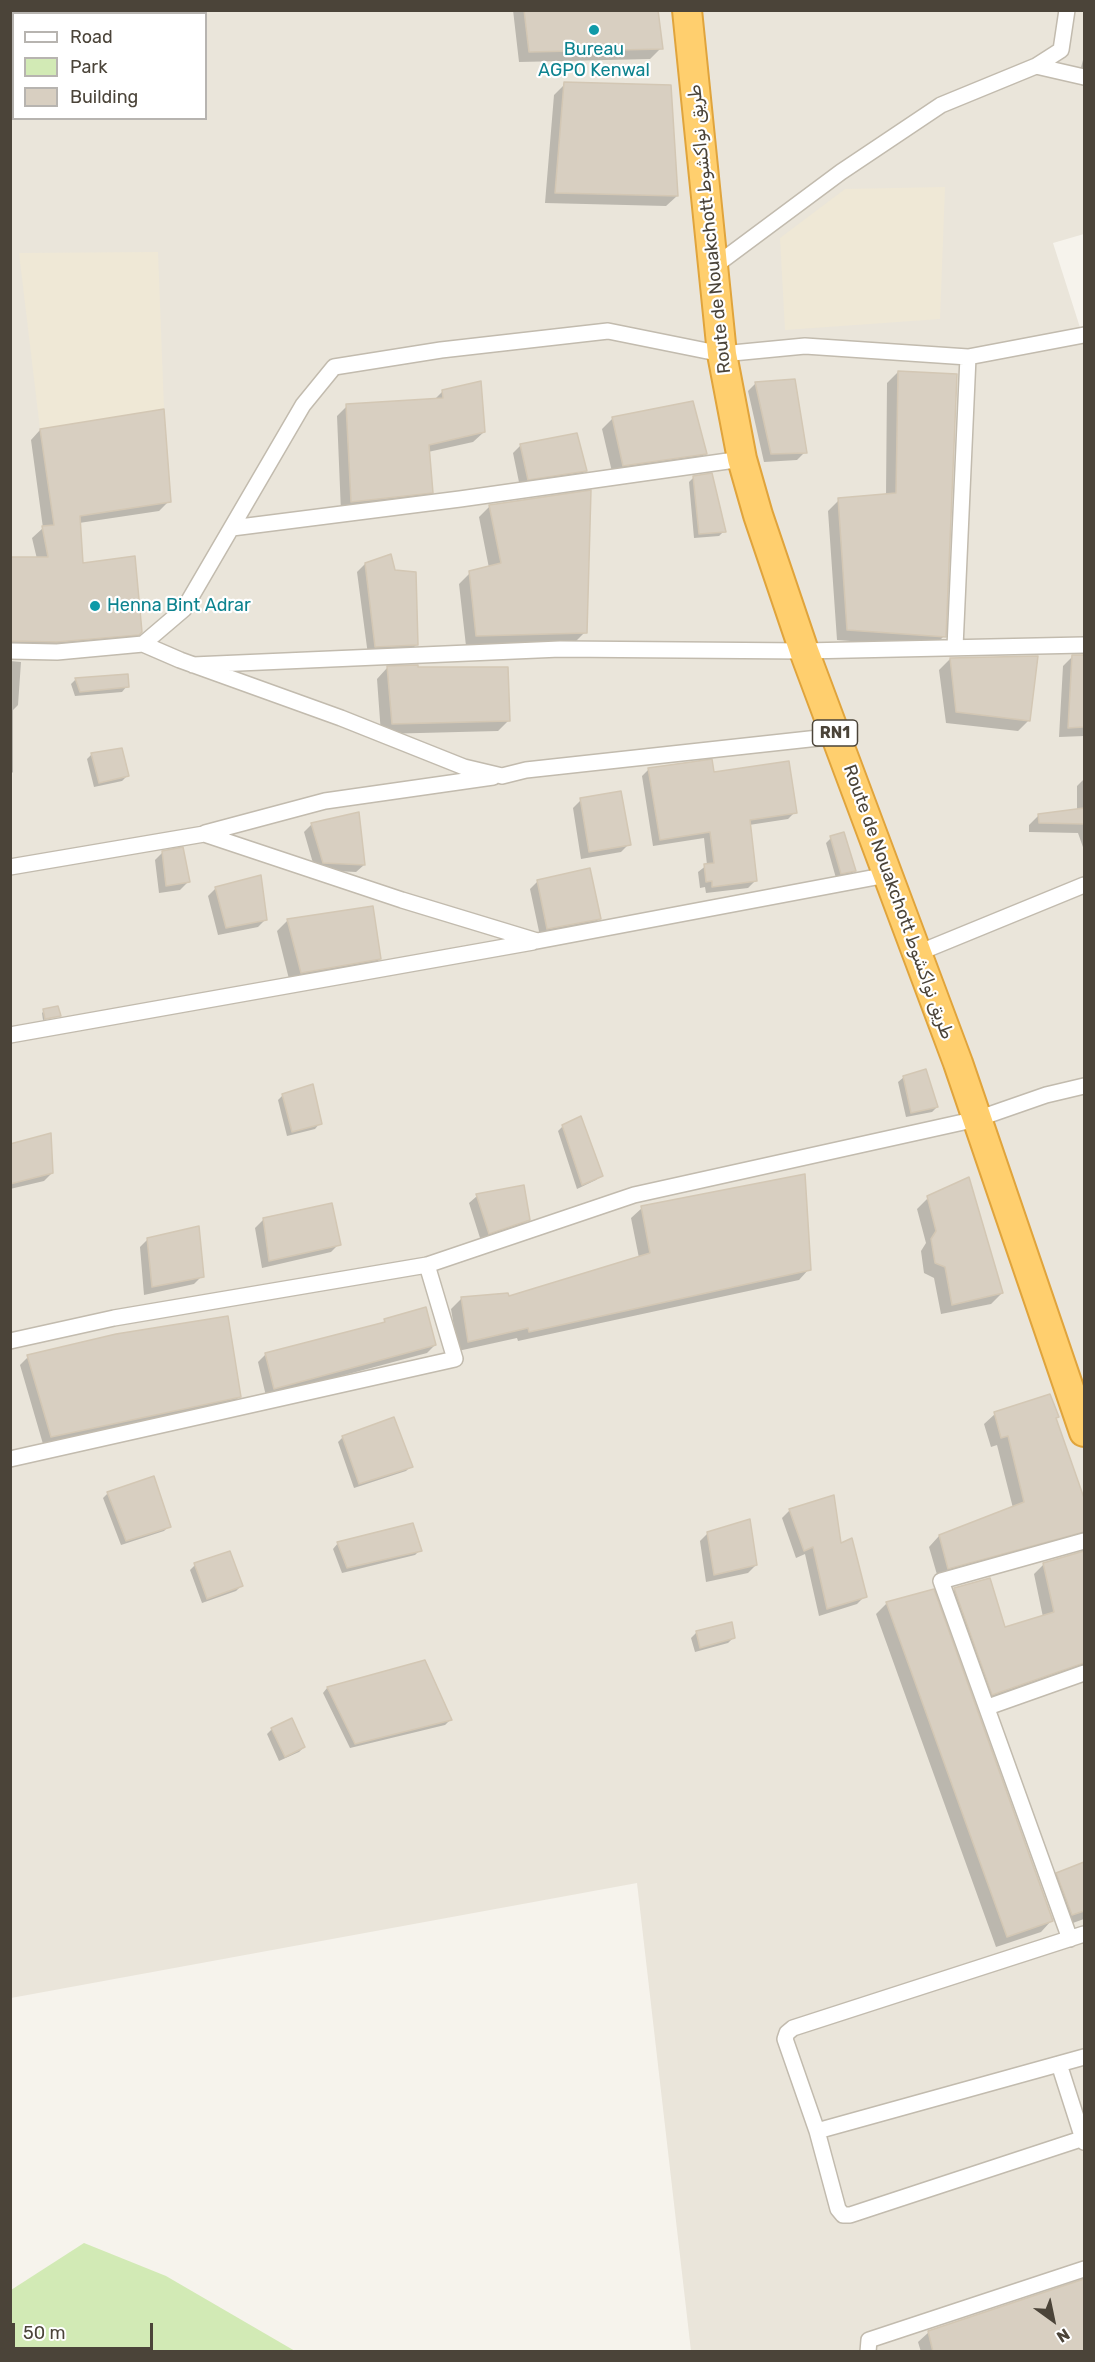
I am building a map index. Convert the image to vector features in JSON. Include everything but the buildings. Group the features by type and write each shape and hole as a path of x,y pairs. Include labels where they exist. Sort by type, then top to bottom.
{"highway":[{"name":"Route de Nouakchott طريق نواكشوط","path":"687,10 711,268 722,354 742,459 758,515 804,651 918,953 1082,1416"}],"street":[{"path":"711,268 841,172 941,105 1036,66 1061,50 1067,10"},
{"path":"1036,66 1084,77"},
{"path":"143,644 184,609 303,405 334,367 441,350 608,331 722,354 805,346 968,357 1084,335"},
{"path":"956,647 968,357"},
{"path":"232,528 460,499 742,459"},
{"path":"10,651 57,652 143,644 193,665 341,718 464,766 502,776"},
{"path":"193,665 560,649 804,651 1084,645"},
{"path":"10,867 204,834 325,801 502,776 526,770 837,736"},
{"path":"204,834 402,900 537,941"},
{"path":"10,1035 537,941 887,874"},
{"path":"918,953 1084,885"},
{"path":"10,1341 114,1318 427,1265 634,1195 977,1119 1046,1095 1084,1086"},
{"path":"10,1459 455,1359 427,1265"},
{"path":"1059,2064 1084,2140 850,2215 843,2215 838,2209 817,2131 785,2039 787,2033 793,2028 1077,1937 941,1581 1084,1541"},
{"path":"988,1707 1084,1673"},
{"path":"817,2131 1084,2057"},
{"path":"868,2352 869,2340 1084,2269"}],"shaded area":[{"path":"47,10 1084,11 1084,234 1053,243 1084,340 1084,2351 691,2351 637,1883 11,1998 11,61 12,59 12,120 207,120 207,12 46,12"},
{"path":"945,187 940,319 785,330 780,238 845,189"},
{"path":"158,252 164,409 40,429 19,253"}],"green space":[{"path":"84,2243 166,2276 295,2351 11,2351 11,2290"}],"place":[{"name":"Bureau AGPO Kenwal","path":"594,30"},
{"name":"Henna Bint Adrar","path":"95,606"}]}
